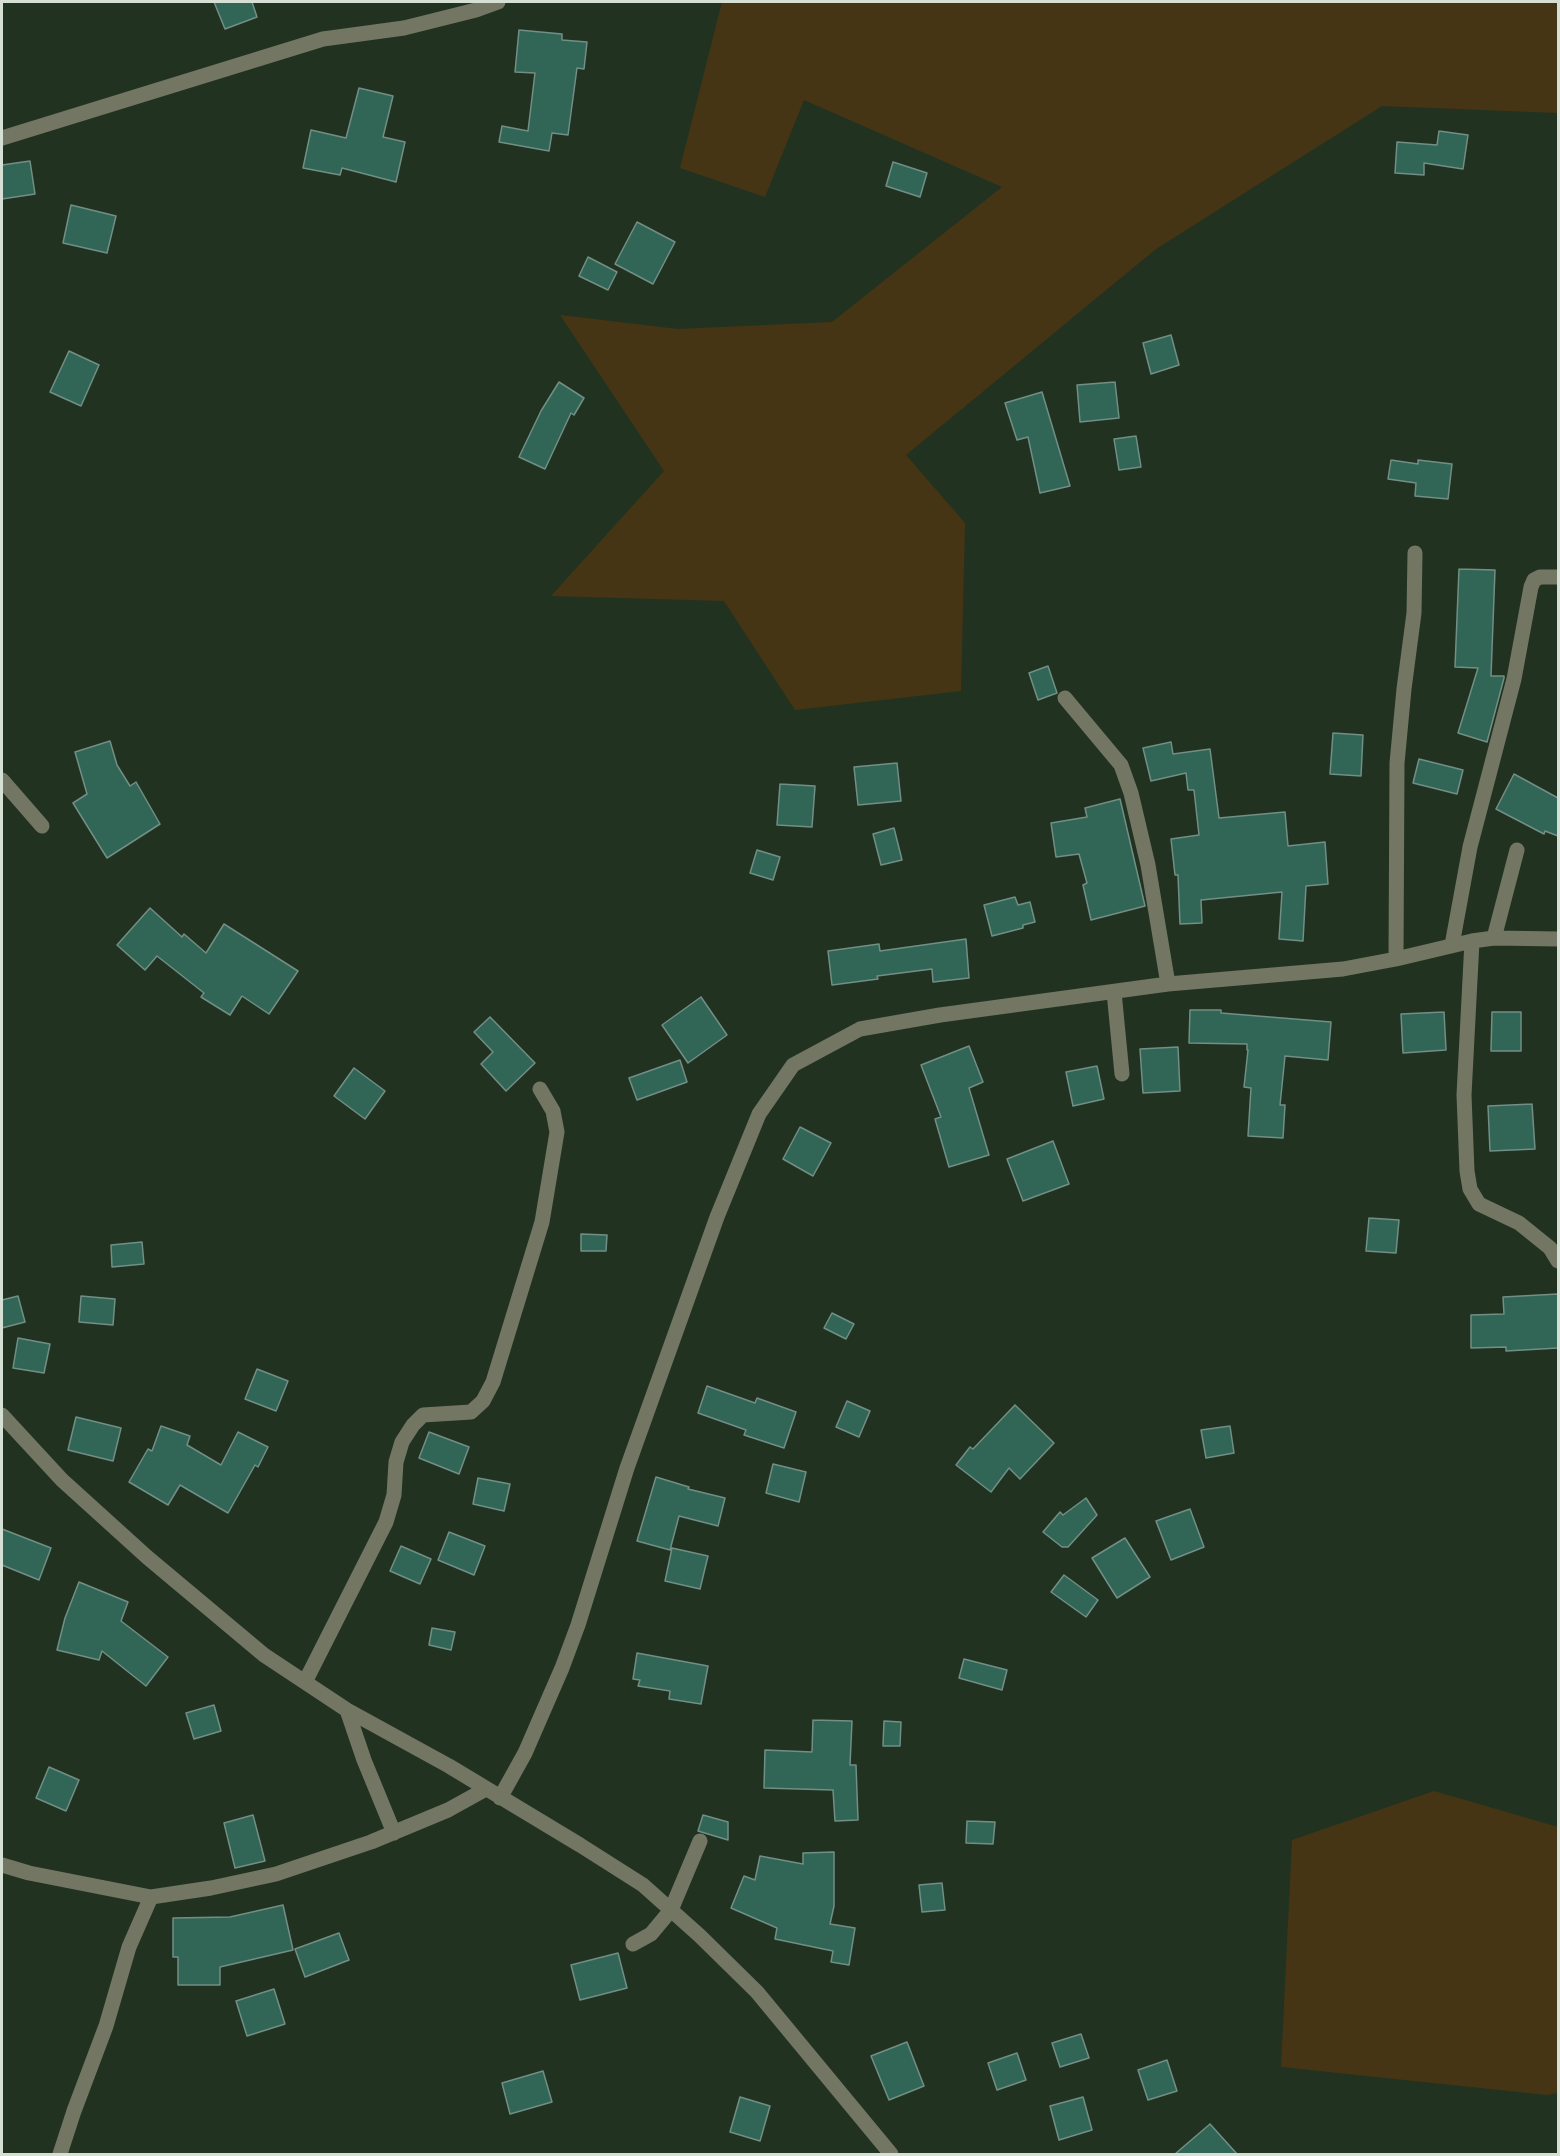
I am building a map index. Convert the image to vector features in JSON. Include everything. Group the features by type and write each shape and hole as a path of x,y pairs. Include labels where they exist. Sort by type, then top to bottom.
{"street":[{"path":"2,138 323,39 404,28 476,10 498,2"},
{"path":"1396,959 1397,763 1414,614 1415,553"},
{"path":"1452,945 1470,847 1514,679 1531,587 1534,579 1558,576"},
{"path":"1065,698 1121,765 1131,793 1148,865 1168,984"},
{"path":"2,780 42,826"},
{"path":"1494,938 1517,850"},
{"path":"500,1798 530,1743 578,1625 627,1468 721,1206 759,1114 793,1065 860,1029 940,1015 1168,984 1343,969 1494,938 1558,939"},
{"path":"1472,941 1464,1095 1467,1171 1470,1189 1479,1204 1519,1223 1550,1248 1558,1261"},
{"path":"1114,992 1122,1074"},
{"path":"305,1682 386,1522 394,1494 396,1462 407,1434 423,1415 471,1412 483,1401 493,1382 542,1222 557,1132 552,1111 540,1089"},
{"path":"2,1415 62,1480 147,1557 264,1655 347,1710 449,1766 643,1885 700,1936 757,1992 891,2154"},
{"path":"347,1710 364,1760 394,1833"},
{"path":"2,1864 29,1873 151,1897 211,1888 276,1874 394,1833 448,1810 486,1789"},
{"path":"633,1944 651,1934 671,1910 700,1841"},
{"path":"60,2154 106,2026 129,1947 151,1897"}],"shaded area":[{"path":"722,2 1558,2 1558,113 1382,106 1156,249 906,455 965,523 961,691 795,710 724,601 551,596 664,471 560,315 678,329 832,322 1002,187 804,100 765,197 680,168"},
{"path":"1434,1791 1558,1827 1558,2093 1547,2095 1281,2067 1292,1840"}],"building":[{"path":"214,2 252,2 257,17 225,29"},
{"path":"519,30 562,34 562,40 587,42 584,69 577,68 568,135 552,133 549,151 499,142 502,126 528,131 535,73 515,72"},
{"path":"359,88 393,96 383,137 405,142 396,182 342,168 340,175 303,168 311,130 346,138"},
{"path":"1439,131 1468,135 1463,169 1424,163 1424,175 1395,173 1397,142 1437,145"},
{"path":"30,161 35,194 2,199 2,165"},
{"path":"893,162 927,173 920,197 886,186"},
{"path":"71,205 116,216 107,253 63,243"},
{"path":"637,222 675,242 653,284 615,264"},
{"path":"588,257 617,272 608,290 579,276"},
{"path":"1171,335 1179,365 1151,374 1143,343"},
{"path":"69,351 99,365 81,406 50,392"},
{"path":"559,382 584,398 574,415 571,413 545,469 519,457 541,411"},
{"path":"1115,382 1119,418 1080,422 1077,385"},
{"path":"1042,392 1070,486 1040,493 1028,437 1017,440 1005,403"},
{"path":"1136,436 1141,467 1119,470 1114,439"},
{"path":"1391,460 1418,464 1418,460 1452,464 1448,499 1415,496 1416,483 1388,479"},
{"path":"1459,569 1495,570 1491,676 1504,676 1504,678 1487,742 1458,733 1478,668 1455,667"},
{"path":"1048,666 1057,693 1038,700 1029,673"},
{"path":"1333,733 1363,735 1361,776 1330,774"},
{"path":"110,741 117,765 130,786 136,782 160,824 107,858 73,803 87,794 75,752"},
{"path":"1171,742 1173,754 1210,749 1219,818 1285,812 1288,846 1325,842 1328,884 1306,886 1303,941 1279,939 1282,892 1201,900 1202,923 1180,924 1178,875 1175,875 1171,839 1199,835 1194,790 1188,790 1186,773 1151,781 1143,748"},
{"path":"1419,759 1463,770 1457,794 1413,783"},
{"path":"897,763 901,801 858,805 854,767"},
{"path":"1514,774 1558,798 1558,836 1545,831 1544,834 1496,809"},
{"path":"780,784 815,786 812,827 777,825"},
{"path":"1120,799 1145,906 1091,920 1083,885 1087,883 1079,854 1056,857 1051,823 1087,817 1085,808"},
{"path":"894,828 902,860 881,865 873,834"},
{"path":"757,850 780,857 773,880 750,873"},
{"path":"1015,897 1018,905 1030,902 1035,922 1023,925 1023,928 992,936 984,905"},
{"path":"150,908 182,937 184,934 206,953 224,924 298,971 269,1014 242,996 230,1015 201,997 204,993 157,956 145,970 117,945"},
{"path":"966,939 969,978 933,982 932,969 832,985 828,951 879,944 880,951"},
{"path":"701,997 727,1035 688,1063 662,1025"},
{"path":"1190,1010 1221,1010 1221,1013 1331,1022 1328,1060 1285,1056 1280,1105 1285,1105 1283,1138 1248,1136 1251,1088 1244,1087 1247,1044 1189,1043"},
{"path":"1444,1012 1446,1050 1403,1053 1401,1014"},
{"path":"1492,1012 1521,1012 1521,1051 1491,1051"},
{"path":"490,1017 535,1063 506,1091 481,1064 493,1052 474,1032"},
{"path":"969,1046 983,1082 969,1088 989,1155 949,1167 935,1119 941,1117 921,1065"},
{"path":"1178,1047 1180,1091 1143,1093 1140,1049"},
{"path":"680,1060 687,1082 637,1100 629,1078"},
{"path":"1097,1066 1104,1099 1073,1106 1066,1072"},
{"path":"354,1068 385,1091 365,1119 334,1096"},
{"path":"1532,1104 1535,1149 1490,1151 1488,1106"},
{"path":"800,1127 831,1143 813,1176 783,1159"},
{"path":"1053,1141 1069,1184 1023,1201 1007,1159"},
{"path":"1369,1218 1399,1220 1396,1253 1366,1251"},
{"path":"581,1234 607,1235 606,1251 581,1251"},
{"path":"142,1242 144,1264 112,1267 111,1245"},
{"path":"1558,1294 1558,1348 1506,1351 1506,1347 1471,1348 1471,1315 1504,1314 1503,1297"},
{"path":"18,1296 25,1322 2,1328 2,1300"},
{"path":"81,1296 115,1299 113,1325 79,1322"},
{"path":"832,1313 854,1324 846,1339 824,1328"},
{"path":"18,1338 50,1344 44,1373 13,1368"},
{"path":"257,1369 288,1381 276,1411 245,1399"},
{"path":"707,1386 755,1403 757,1398 796,1412 784,1448 744,1435 746,1430 698,1413"},
{"path":"847,1401 870,1411 859,1437 836,1427"},
{"path":"1015,1405 1054,1443 1020,1479 1009,1468 991,1492 956,1465 970,1447 973,1449"},
{"path":"76,1417 121,1428 113,1461 68,1450"},
{"path":"161,1426 190,1436 187,1445 221,1465 238,1432 268,1447 258,1467 255,1465 228,1513 180,1485 168,1505 129,1482 148,1449 152,1451"},
{"path":"1230,1426 1234,1453 1206,1458 1201,1430"},
{"path":"429,1432 469,1447 459,1474 419,1458"},
{"path":"773,1464 806,1472 799,1502 766,1493"},
{"path":"656,1477 689,1487 688,1489 725,1498 718,1526 679,1516 670,1550 637,1541"},
{"path":"478,1478 510,1484 504,1511 473,1504"},
{"path":"1086,1498 1097,1515 1068,1547 1062,1547 1043,1532 1060,1512 1063,1515"},
{"path":"1190,1509 1204,1547 1171,1560 1156,1521"},
{"path":"2,1529 51,1548 39,1580 2,1565"},
{"path":"449,1532 485,1546 474,1575 438,1560"},
{"path":"1125,1538 1150,1577 1117,1598 1092,1558"},
{"path":"401,1546 431,1559 420,1584 390,1571"},
{"path":"672,1548 708,1556 700,1589 665,1581"},
{"path":"1064,1575 1098,1600 1086,1617 1051,1592"},
{"path":"79,1582 128,1602 121,1621 168,1657 146,1686 102,1651 99,1660 57,1650 65,1618"},
{"path":"432,1628 455,1632 451,1650 429,1645"},
{"path":"637,1653 708,1666 701,1704 669,1699 670,1691 638,1686 640,1680 633,1679"},
{"path":"964,1659 1007,1670 1002,1690 959,1678"},
{"path":"214,1705 221,1731 194,1739 186,1713"},
{"path":"813,1720 852,1721 850,1765 856,1765 858,1820 835,1821 833,1790 764,1788 765,1750 812,1752"},
{"path":"884,1721 901,1722 900,1746 883,1746"},
{"path":"49,1767 79,1780 66,1811 36,1798"},
{"path":"253,1815 265,1861 235,1868 224,1823"},
{"path":"703,1815 728,1822 728,1840 698,1831"},
{"path":"967,1821 995,1822 993,1844 966,1843"},
{"path":"834,1852 834,1906 830,1924 855,1928 849,1965 831,1962 833,1951 775,1939 777,1928 731,1908 744,1876 755,1880 760,1856 803,1864 803,1853"},
{"path":"942,1883 945,1910 922,1912 919,1885"},
{"path":"283,1905 293,1950 220,1967 220,1985 178,1985 178,1957 173,1957 173,1918 230,1917"},
{"path":"339,1933 349,1960 305,1977 295,1949"},
{"path":"618,1953 627,1988 580,2000 571,1965"},
{"path":"274,1989 285,2024 247,2036 236,2001"},
{"path":"1081,2034 1089,2058 1060,2067 1052,2043"},
{"path":"907,2042 924,2086 889,2100 871,2056"},
{"path":"1017,2053 1026,2080 997,2090 988,2063"},
{"path":"1167,2060 1177,2091 1148,2100 1138,2070"},
{"path":"543,2071 552,2102 510,2114 502,2083"},
{"path":"740,2097 770,2106 760,2141 730,2132"},
{"path":"1083,2097 1092,2130 1059,2140 1050,2106"},
{"path":"1210,2124 1237,2154 1175,2154"}]}
